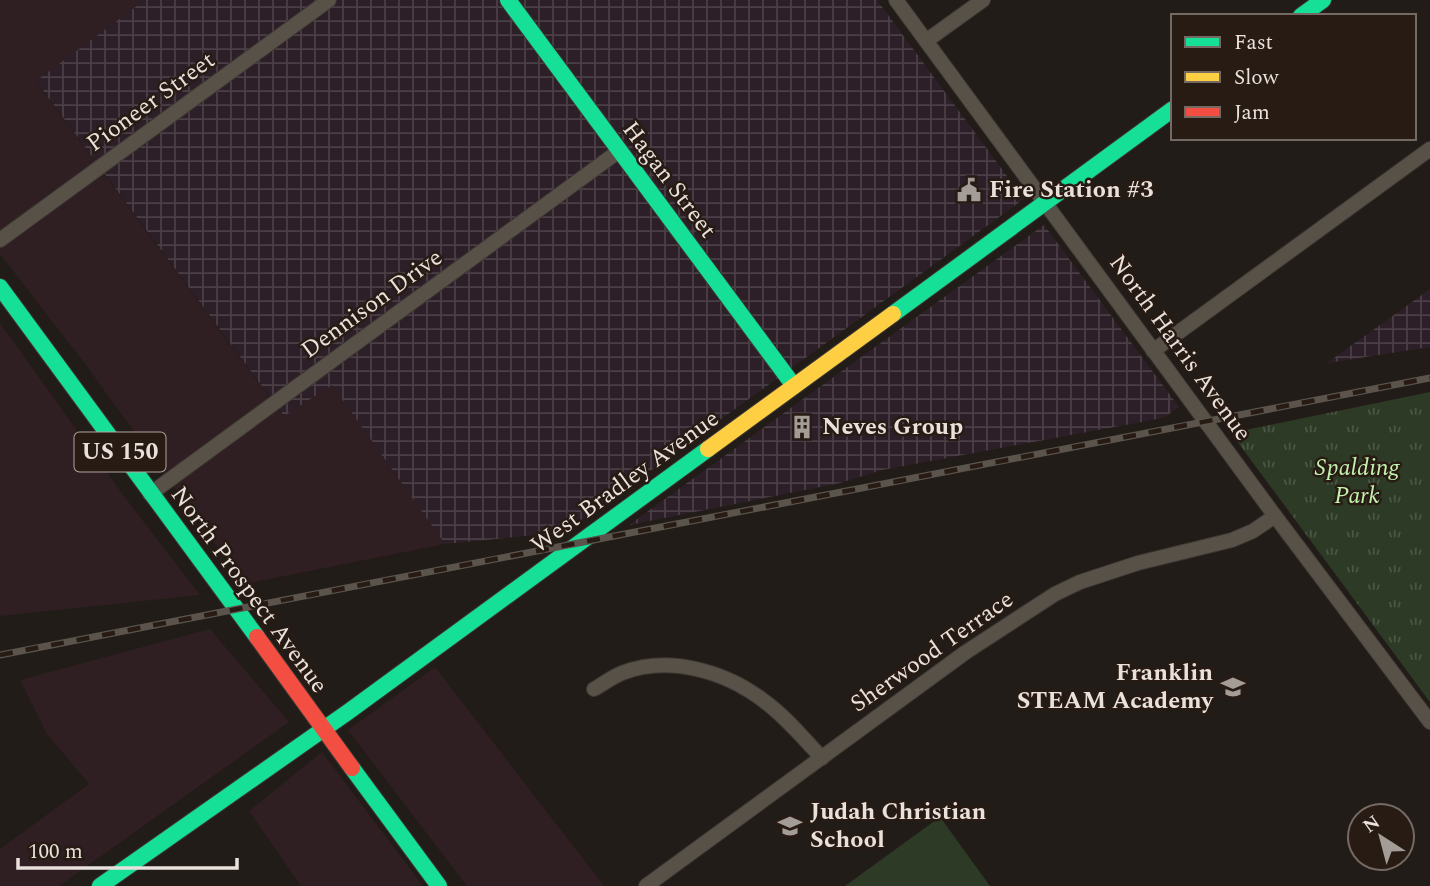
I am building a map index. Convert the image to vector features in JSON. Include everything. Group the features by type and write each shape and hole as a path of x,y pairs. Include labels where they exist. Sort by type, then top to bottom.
{"main road":[{"name":"Hagan Street","path":"508,0 794,386"},
{"path":"1304,14 1323,0"},
{"name":"West Bradley Avenue","path":"100,886 323,730 1171,110"},
{"name":"North Prospect Avenue","path":"0,287 439,886"}],"street":[{"name":"Pioneer Street","path":"0,240 329,0"},
{"name":"North Harris Avenue","path":"896,0 1275,516 1430,722"},
{"path":"926,41 983,0"},
{"path":"1153,351 1430,149"},
{"name":"Dennison Drive","path":"150,494 619,151"},
{"name":"Sherwood Terrace","path":"646,886 966,652 1055,594 1080,582 1138,563 1233,540 1253,531 1275,516"},
{"path":"594,689 621,673 648,666 673,665 708,672 764,700 785,718 822,758"}],"shaded area":[{"path":"0,0 145,0 36,82 283,416 332,385 445,544 244,584 86,365 0,254"},
{"path":"145,0 877,0 1024,199 566,532 445,544 332,385 284,416 36,81"},
{"path":"1044,225 1179,407 1163,418 882,470 840,483 629,525"},
{"path":"1430,289 1430,347 1327,363"},
{"path":"0,323 126,499 200,595 0,616"},
{"path":"210,629 289,722 59,886 0,886 0,849 89,784 47,734 20,680"},
{"path":"435,667 604,886 467,886 348,730"},
{"path":"322,752 423,886 301,886 249,811"}],"green space":[{"name":"Spalding Park","path":"1430,392 1430,702 1231,433"},
{"path":"940,817 990,886 845,886"}],"railway":[{"path":"0,655 1430,378"}],"traffic: fast":[{"path":"508,0 794,386"},
{"path":"1304,14 1323,0"},
{"path":"893,314 1171,110"},
{"path":"0,287 257,637"},
{"path":"100,886 348,712 708,449"},
{"path":"352,768 439,886"}],"traffic: slow":[{"path":"708,449 893,314"}],"traffic: jam":[{"path":"257,637 352,768"}],"place":[{"name":"Fire Station #3","path":"969,190"},
{"name":"Neves Group","path":"802,427"},
{"name":"Franklin STEAM Academy","path":"1233,687"},
{"name":"Judah Christian School","path":"790,826"}]}
